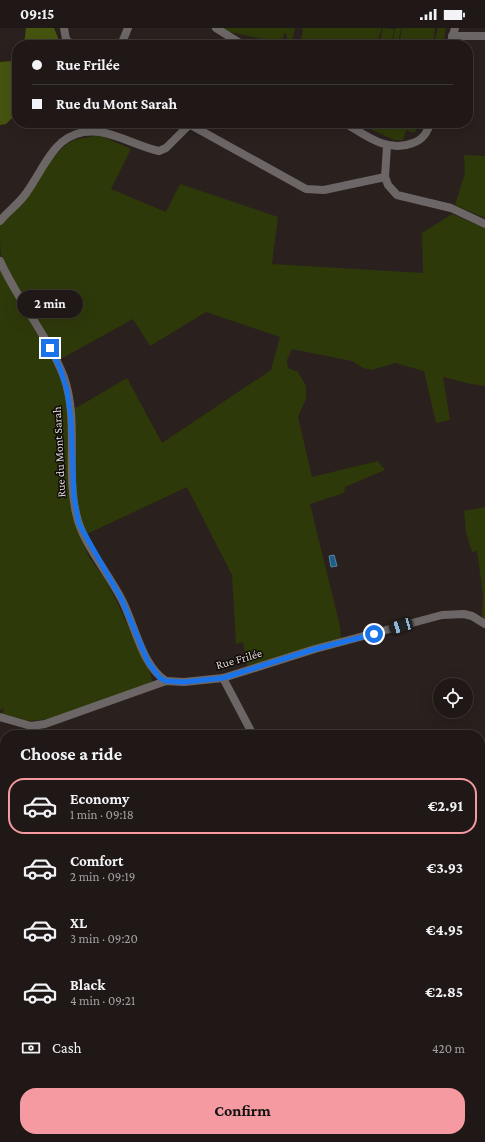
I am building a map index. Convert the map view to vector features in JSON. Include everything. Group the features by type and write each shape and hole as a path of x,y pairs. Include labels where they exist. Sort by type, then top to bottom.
{"street":[{"path":"64,28 67,40"},
{"path":"123,40 128,28"},
{"path":"216,28 234,40"},
{"path":"453,32 485,36"},
{"path":"0,221 27,192 54,148 65,139 87,132 101,132 159,151 166,148 185,128"},
{"path":"196,128 306,189 324,190 385,177"},
{"path":"354,128 387,146 398,147 417,142 423,137 428,128"},
{"path":"387,146 385,177 388,185 397,195 451,208 485,224"},
{"name":"Rue du Mont Sarah","path":"0,261 42,333 64,378 71,418 74,497 79,524 122,600 148,662 156,674 166,681"},
{"name":"Rue Frilée","path":"0,717 31,726 45,724 166,681 184,682 223,678 315,649 442,615 464,614 472,616 485,624"},
{"path":"223,678 250,730"}],"green space":[{"path":"26,28 54,28 59,40 25,40"},
{"path":"224,28 295,28 292,40 287,39 287,35 284,33 282,40 268,40 225,31"},
{"path":"301,28 382,28 378,40 301,40 303,30"},
{"path":"383,28 394,29 392,40 380,40"},
{"path":"401,28 399,40 393,40 395,29"},
{"path":"402,28 435,28 434,40 400,40"},
{"path":"438,28 446,28 444,40 435,40"},
{"path":"12,60 12,118 6,124 0,125 0,62"},
{"path":"369,128 417,128 414,133 406,130 403,140 394,140"},
{"path":"100,135 131,149 111,189 166,212 180,184 278,217 272,264 423,273 422,233 452,214 485,228 485,386 443,377 450,420 436,423 424,371 395,363 372,370 363,368 352,361 292,349 287,360 288,368 298,372 306,386 306,399 298,417 312,477 378,461 385,470 345,487 344,493 310,504 340,626 341,639 247,666 243,642 236,644 232,575 187,487 87,534 78,505 75,489 72,456 71,408 78,407 127,378 162,443 271,370 280,337 206,312 150,346 133,319 59,360 2,261 0,248 0,227 20,197 67,144 78,139"},
{"path":"464,155 485,156 485,218 455,205 465,173"},
{"path":"0,270 50,355 62,381 68,408 73,518 89,557 104,578 115,598 151,675 152,681 146,687 48,719 30,721 2,714 4,708 0,710"},
{"path":"485,507 485,621 482,618 483,594 477,551 472,552 466,532 464,511"}],"water":[{"path":"334,555 337,566 331,567 329,556"}],"route":[{"path":"50,348 60,368 67,390 71,418 72,480 75,512 79,524 122,600 148,662 160,678 166,681 184,682 223,678 315,649 374,634"}]}
